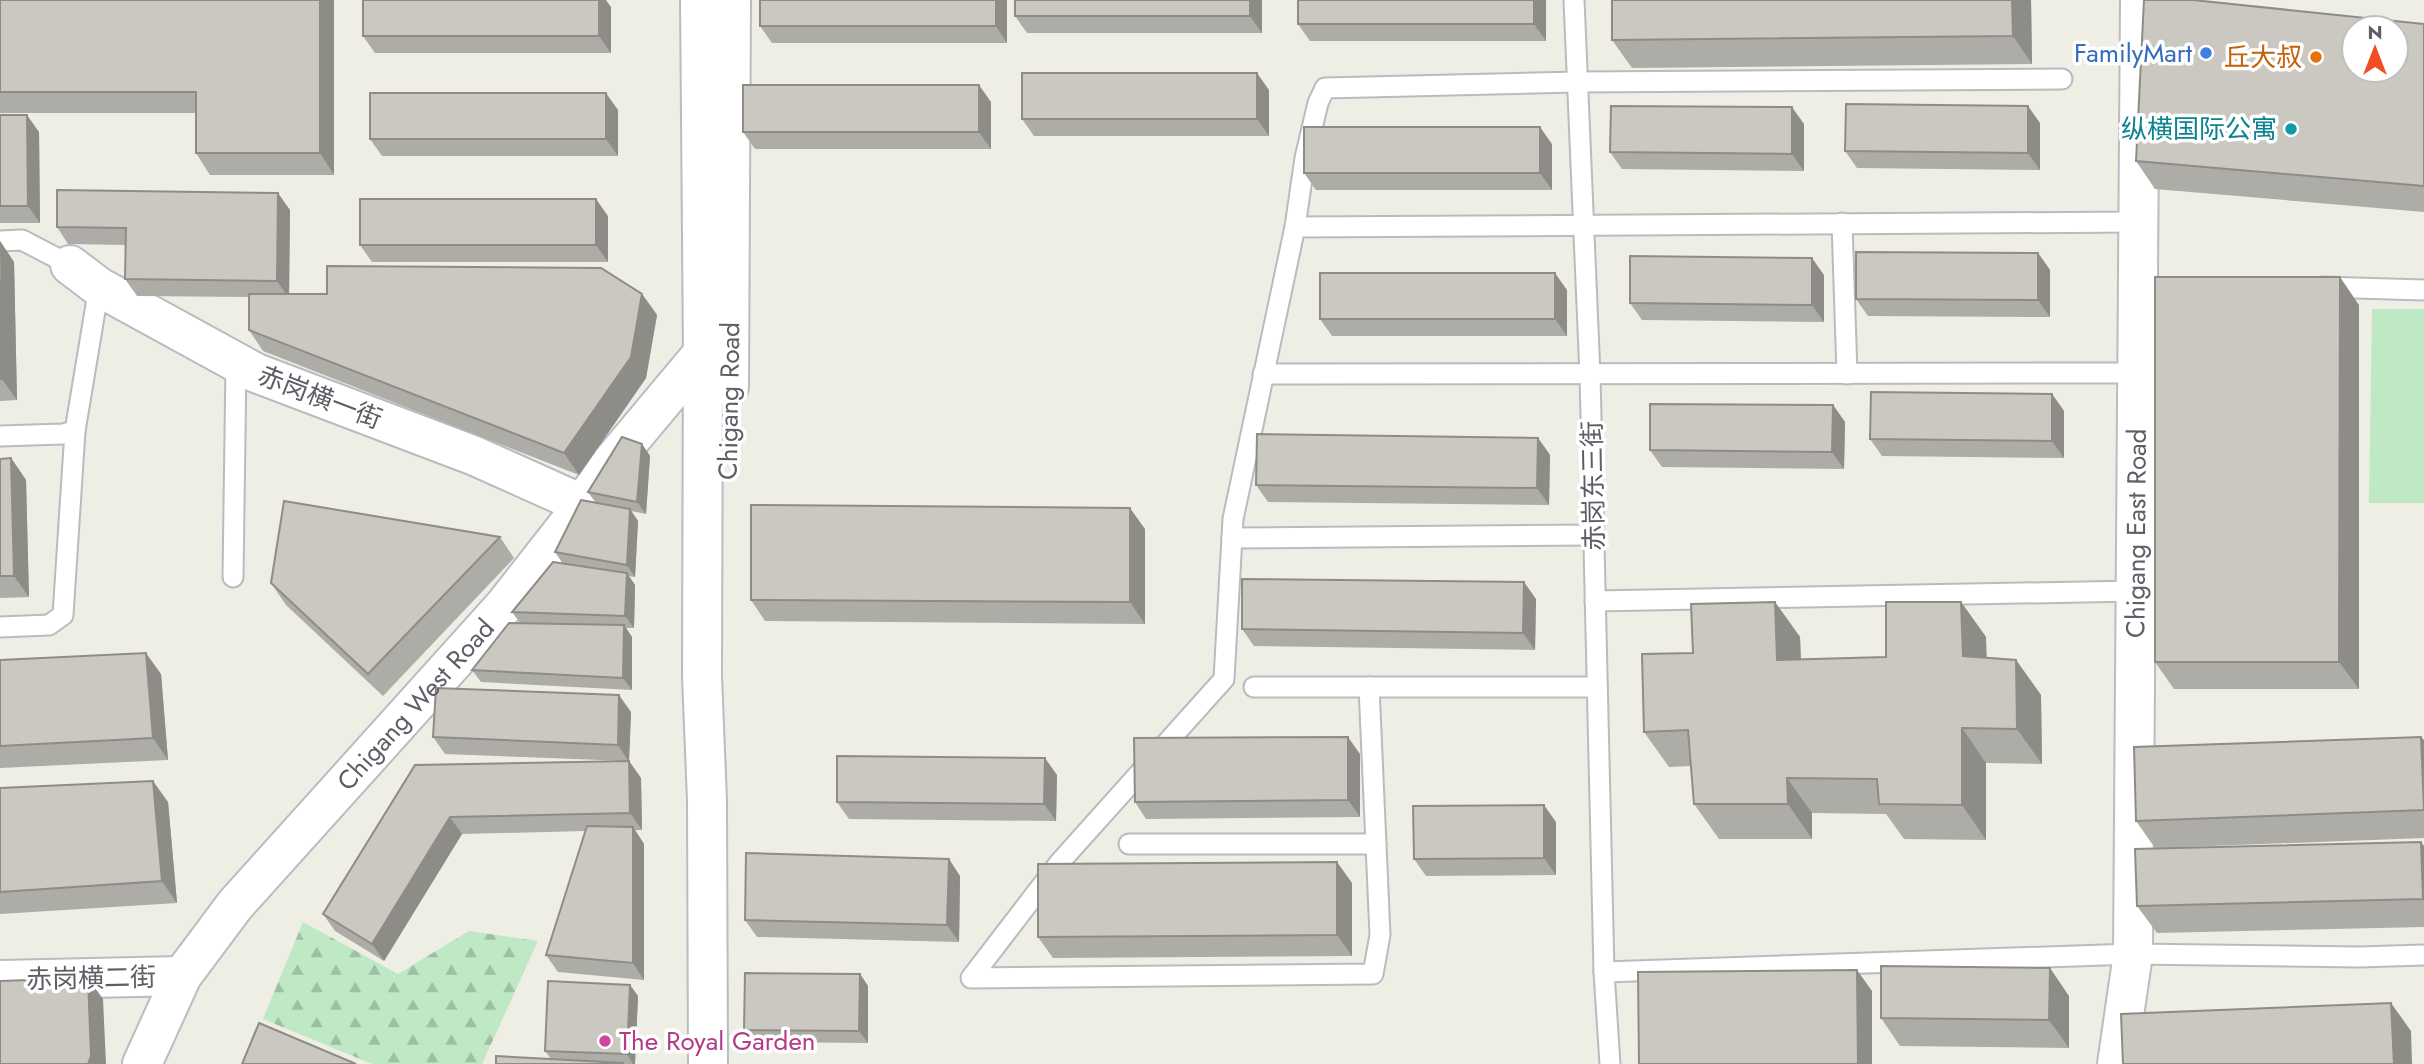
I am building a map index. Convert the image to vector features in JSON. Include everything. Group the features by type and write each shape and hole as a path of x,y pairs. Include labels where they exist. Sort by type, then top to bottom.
{"street":[{"name":"Chigang Road","path":"700,0 702,676 707,801 708,1064"},
{"name":"Chigang Road","path":"707,801 722,695 726,629 731,0"},
{"name":"Chigang East Road","path":"2118,1064 2133,954 2141,746 2135,591 2137,373 2145,283 2138,222 2140,0"},
{"name":"赤岗横一街","path":"84,276 256,373 475,456 582,504"},
{"name":"Chigang West Road","path":"142,1064 182,976 235,905 505,605 611,463 703,353"},
{"name":"赤岗横二街","path":"0,980 182,976"}],"lane":[{"name":"赤岗东三街","path":"1574,0 1590,375 1604,972 1610,1064"},
{"path":"1369,687 1380,935 1373,974 971,978 1060,862 1224,679 1233,519 1294,227 1305,158 1318,103 1325,88 1577,82 2062,79"},
{"path":"1294,227 2138,222"},
{"path":"1842,223 1846,374"},
{"path":"0,241 22,240 84,276 63,615 49,625 0,627"},
{"path":"2301,287 2424,290"},
{"path":"233,577 236,363"},
{"path":"1263,374 2137,373"},
{"path":"0,436 63,434 75,431"},
{"path":"1232,538 1594,535"},
{"path":"1595,601 2135,591"},
{"path":"1254,687 1597,687"},
{"path":"1129,844 1376,844"},
{"path":"1604,972 2133,954 2359,957 2424,955"}],"green space":[{"path":"2372,309 2424,309 2424,503 2369,503"},
{"path":"303,922 398,974 469,931 538,941 482,1064 372,1064 263,1019"}],"building":[{"path":"0,0 320,0 320,153 196,153 196,92 0,92"},
{"path":"363,0 599,0 599,36 363,36"},
{"path":"760,0 996,0 996,26 760,26"},
{"path":"1015,0 1250,0 1250,16 1015,16"},
{"path":"1298,0 1534,0 1534,24 1298,24"},
{"path":"1612,0 2012,0 2013,36 1612,40"},
{"name":"纵横国际公寓","path":"2144,0 2193,0 2340,15 2340,84 2410,84 2410,23 2424,24 2424,186 2136,161"},
{"path":"1022,73 1257,73 1257,119 1022,119"},
{"path":"743,85 979,85 979,132 743,132"},
{"path":"370,93 606,93 606,139 370,139"},
{"path":"1846,104 2028,106 2028,153 1845,151"},
{"path":"1611,106 1792,107 1792,154 1610,152"},
{"path":"0,115 27,115 28,206 0,206"},
{"path":"1304,127 1540,127 1540,173 1304,173"},
{"path":"57,190 278,193 277,281 125,279 126,228 57,227"},
{"path":"360,199 596,199 596,245 360,245"},
{"path":"1856,252 2038,253 2038,300 1856,299"},
{"path":"1630,256 1812,258 1812,305 1630,303"},
{"path":"327,266 601,268 642,294 631,357 564,453 249,330 249,294 327,294"},
{"path":"1320,273 1555,273 1555,319 1320,319"},
{"path":"2155,277 2340,277 2339,662 2155,662"},
{"path":"0,279 2,379 0,379"},
{"path":"1871,392 2052,394 2052,441 1870,439"},
{"path":"1650,404 1833,405 1832,452 1650,450"},
{"path":"1257,434 1538,438 1537,488 1256,485"},
{"path":"622,437 642,444 637,502 588,492"},
{"path":"11,458 14,576 0,576 0,459"},
{"path":"581,500 630,509 627,565 555,552"},
{"path":"284,501 500,537 368,674 271,583"},
{"path":"751,505 1130,508 1130,602 751,600"},
{"path":"553,562 627,573 625,616 512,612"},
{"path":"1242,579 1524,582 1523,633 1242,629"},
{"path":"1775,602 1777,660 1886,657 1886,602 1961,602 1963,656 2016,660 2017,729 1962,728 1962,805 1879,804 1877,779 1787,778 1788,804 1694,804 1688,730 1644,732 1642,654 1693,653 1691,604"},
{"path":"509,623 624,625 623,678 472,670"},
{"path":"146,653 153,738 0,746 0,660"},
{"path":"436,688 619,695 618,745 433,737"},
{"path":"1348,737 1348,800 1135,802 1134,738"},
{"path":"2421,737 2424,810 2136,821 2134,747"},
{"path":"837,756 1045,758 1044,804 837,802"},
{"path":"629,761 630,813 450,817 372,944 323,914 415,765"},
{"path":"153,781 162,881 0,892 0,788"},
{"path":"1544,805 1544,858 1414,859 1413,806"},
{"path":"587,826 633,827 633,963 546,955"},
{"path":"2421,842 2423,899 2137,906 2135,849"},
{"path":"746,853 949,859 947,925 745,920"},
{"path":"1337,862 1337,935 1038,937 1038,864"},
{"path":"1881,966 2050,968 2049,1020 1881,1018"},
{"path":"1857,970 1858,1064 1639,1064 1638,972"},
{"path":"745,973 860,974 859,1031 744,1030"},
{"path":"88,978 91,1056 88,1064 0,1064 0,981"},
{"path":"548,981 630,985 627,1054 545,1051"},
{"path":"2391,1003 2394,1064 2123,1064 2121,1014"},
{"path":"259,1023 356,1064 242,1064"},
{"path":"496,1056 623,1063 623,1064 496,1064"}],"place":[{"name":"FamilyMart","path":"2206,53"},
{"name":"丘大叔","path":"2316,57"},
{"name":"纵横国际公寓","path":"2291,129"},
{"name":"The Royal Garden","path":"605,1041"}]}
